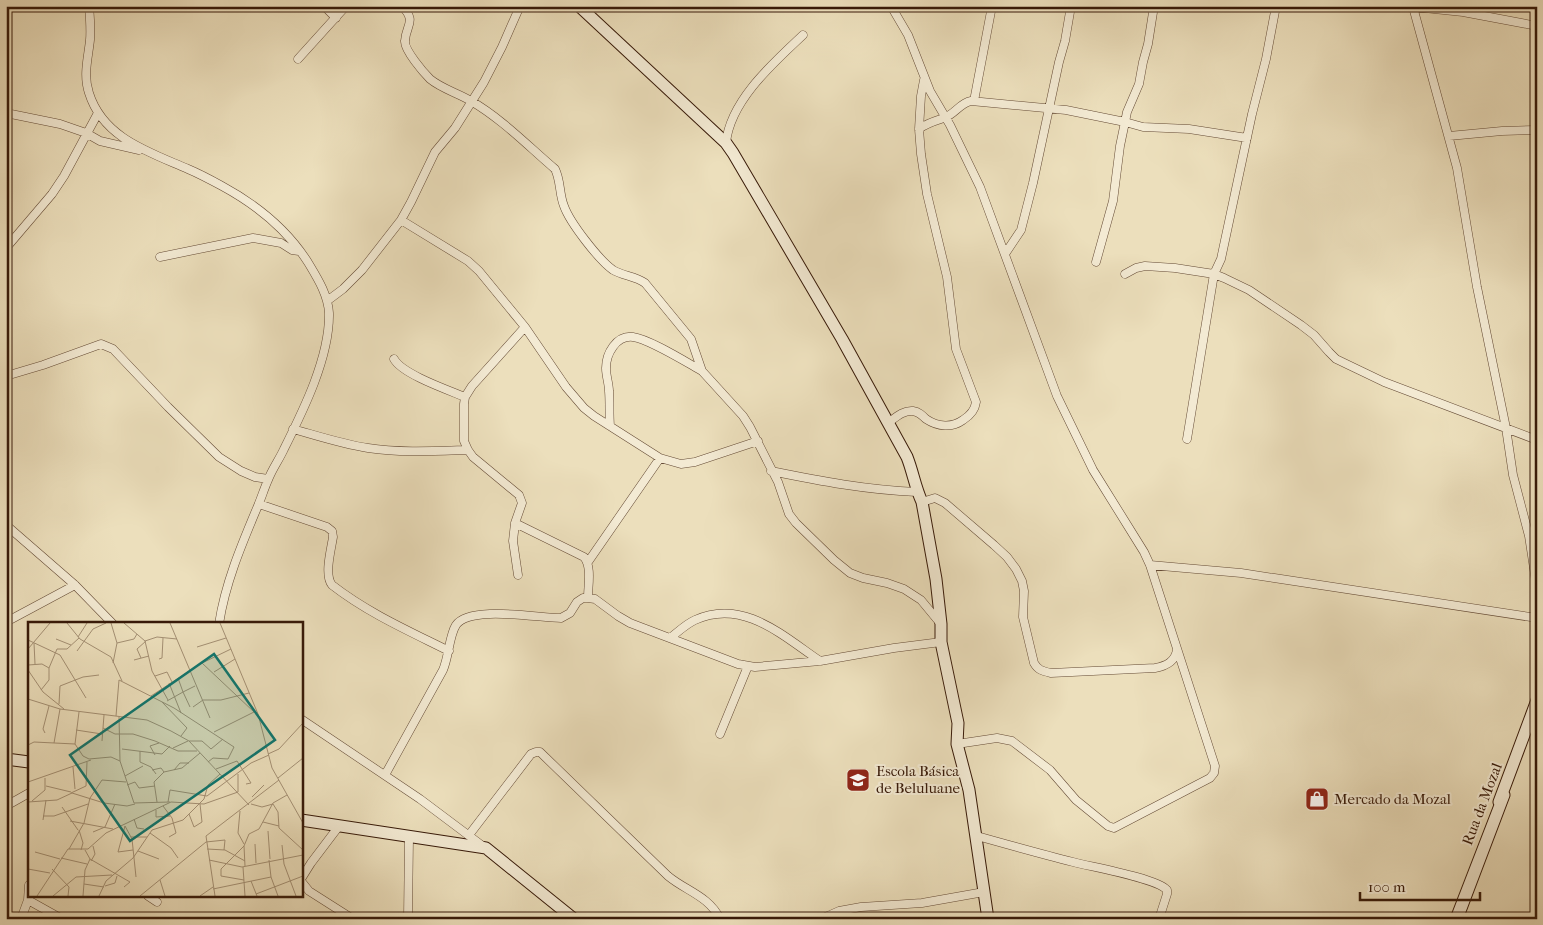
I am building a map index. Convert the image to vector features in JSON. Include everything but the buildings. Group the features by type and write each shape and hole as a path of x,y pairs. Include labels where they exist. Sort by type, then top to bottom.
{"street":[{"path":"89,6 91,26 86,63 86,80 89,94 98,113 112,130 148,152 224,187 253,205 279,226 300,251 320,284 327,301 329,312 325,348 311,391 268,479 230,578 219,622"},
{"path":"324,6 336,18"},
{"path":"298,58 346,6"},
{"path":"402,6 410,19 405,40 407,50 430,79 471,101 503,123 555,170 558,176 563,206 570,218 594,250 611,268 645,283 691,339 702,371"},
{"path":"327,301 343,289 362,270 401,220 435,152 455,128 484,82 502,48 520,6"},
{"path":"579,6 726,143 837,330 909,463 920,497 936,579 941,642 958,723 957,744 969,790 988,919"},
{"path":"891,6 908,35 924,79 980,186 1031,328 1058,396 1093,470 1144,552 1150,565 1215,766 1214,773 1203,782 1114,828 1108,826 1076,800 1050,770 1012,741 997,738 957,744"},
{"path":"974,101 992,6"},
{"path":"1005,254 1020,230 1033,183 1050,109 1058,62 1065,41 1070,6"},
{"path":"1096,262 1112,201 1127,112 1139,84 1154,6"},
{"path":"1187,439 1214,274 1221,259 1276,6"},
{"path":"1537,26 1463,12 1409,7 1457,168 1477,287 1506,428 1513,475 1529,536 1537,588"},
{"path":"726,143 730,121 750,90 804,35"},
{"path":"888,423 904,412 910,411 918,412 929,421 939,425 956,425 968,417 975,409 976,402 956,349 947,277 927,194 919,129 924,79"},
{"path":"919,129 934,120 945,118 963,103 974,101 1082,112 1143,127 1189,129 1247,138"},
{"path":"6,113 60,124 86,133 100,141 148,152"},
{"path":"6,248 52,194 64,176 98,113"},
{"path":"1449,136 1537,130"},
{"path":"401,220 468,261 480,271 525,327 578,401 594,416 660,458 681,464 695,462 758,441"},
{"path":"160,257 253,238 282,244 292,250 300,251"},
{"path":"282,244 289,238"},
{"path":"1125,274 1145,266 1214,274 1249,290 1294,320 1314,335 1328,352 1336,358 1384,382 1537,440"},
{"path":"518,575 512,542 515,523 522,503 520,495 473,457 468,450 464,441 465,397 472,386 525,327"},
{"path":"610,426 607,358 612,347 620,340 632,337 648,342 702,371 743,416 758,441 784,497 789,514 796,523 850,573 904,589 921,600 941,624"},
{"path":"6,376 102,344 108,346 114,349 218,457 241,471 255,477 268,479"},
{"path":"394,359 397,364 416,376 465,397"},
{"path":"293,429 346,444 369,448 426,451 468,450"},
{"path":"588,598 588,562 660,458"},
{"path":"771,470 841,485 935,498 945,502 1008,557 1016,569 1022,581 1024,591 1023,617 1034,663 1041,671 1051,673 1155,668 1168,664 1177,653 1177,650"},
{"path":"259,504 327,527 332,531 333,537 329,575 332,585 355,602 449,651"},
{"path":"515,523 584,557 588,562"},
{"path":"6,525 75,585 110,622"},
{"path":"1150,565 1241,573 1537,618"},
{"path":"6,622 75,585"},
{"path":"385,775 443,670 456,624 462,619 478,614 561,618 570,614 577,602 583,598 596,599 630,623 738,664 755,667 820,661 941,642"},
{"path":"670,638 694,620 724,613 746,616 767,624 820,661"},
{"path":"720,734 748,666"},
{"name":"Rua da Mozal","path":"1456,919 1537,700"},
{"path":"302,720 385,775 469,835 574,919"},
{"path":"469,835 530,754 540,752 678,885 705,899 718,913 720,919"},
{"path":"6,759 28,762"},
{"path":"6,806 28,794"},
{"name":"Rua da Mozal","path":"1456,919 1504,795 1456,919"},
{"path":"302,820 486,848"},
{"path":"302,878 339,826"},
{"path":"977,836 1071,862 1138,877 1164,886 1167,894 1159,919"},
{"path":"408,919 410,837"},
{"path":"302,881 309,891 353,919"},
{"path":"821,919 840,911 861,907 922,903 984,892"},
{"path":"151,898 157,902"},
{"path":"21,919 28,900 62,919"}],"place":[{"name":"Escola Básica de Beluluane","path":"858,780"},
{"name":"Mercado da Mozal","path":"1317,799"}]}
